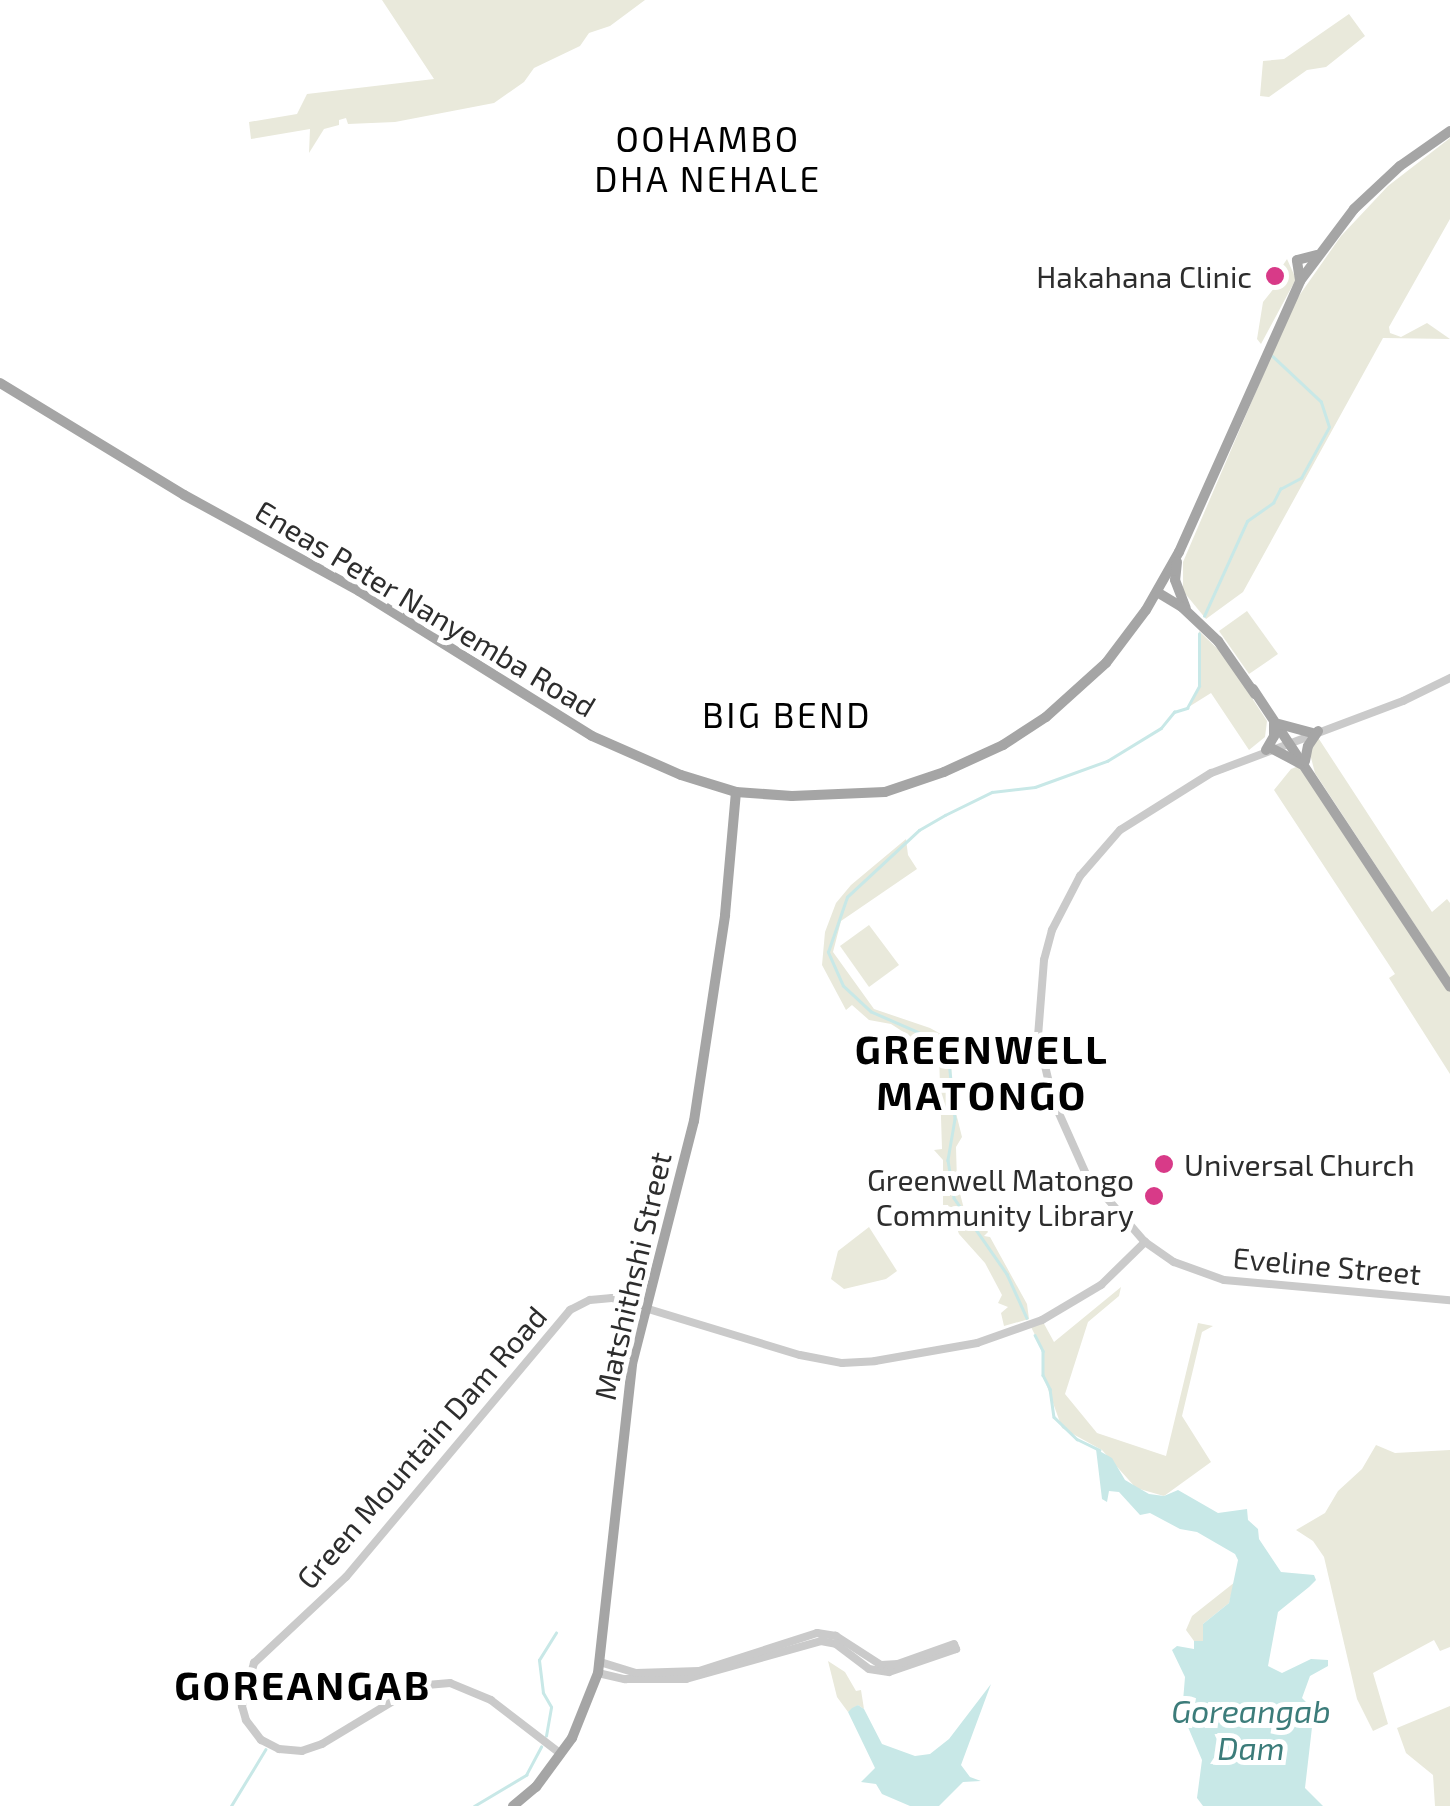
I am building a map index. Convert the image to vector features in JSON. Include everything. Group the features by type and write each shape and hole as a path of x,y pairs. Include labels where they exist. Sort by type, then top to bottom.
{"main road":[{"path":"1450,131 1384,180 1317,255 1300,281 1179,552 1157,592 1185,609 1218,641 1450,987"},
{"name":"Eneas Peter Nanyemba Road","path":"0,382 184,495 359,592 592,736 681,775 736,792 885,792 994,749 1046,717 1106,663 1157,592"},
{"path":"1179,552 1175,580 1185,609"},
{"path":"1146,610 1162,604 1185,609"},
{"path":"1276,723 1315,732 1303,764"},
{"path":"1276,723 1268,749 1303,764"},
{"name":"Matshithshi Street","path":"513,1806 536,1788 561,1754 583,1718 598,1668 626,1404 694,1121 724,924 736,792"}],"street":[{"name":"Eveline Street","path":"1450,678 1419,694 1268,749 1185,786 1120,830 1069,893 1048,944 1038,1036 1052,1100 1086,1174 1145,1242 1180,1265 1224,1280 1450,1300"},
{"name":"Green Mountain Dam Road","path":"561,1754 491,1700 461,1684 418,1686 322,1744 302,1751 279,1749 261,1740 244,1716 242,1697 259,1657 346,1576 560,1318 594,1299 612,1298 800,1356 842,1362 875,1361 976,1343 1042,1320 1101,1285 1145,1242"},
{"path":"818,1633 836,1636 881,1665 898,1664 954,1644 956,1649 890,1672 870,1669 836,1644 821,1640 686,1679 625,1679 598,1668 636,1673 698,1671 818,1633"}],"shaded area":[{"path":"382,0 645,0 610,26 589,33 580,46 534,68 524,82 494,103 395,122 348,124 346,118 339,120 339,125 324,129 309,153 310,129 251,139 249,122 297,114 307,94 434,79"},
{"path":"1349,14 1365,36 1326,67 1307,70 1269,97 1260,96 1263,61 1284,59"},
{"path":"1450,138 1450,219 1389,327 1390,333 1401,337 1427,323 1450,339 1383,338 1243,592 1206,619 1183,591 1183,562 1294,303 1341,236 1388,186"},
{"path":"1287,259 1296,279 1261,344 1257,339 1263,302 1286,273 1281,268"},
{"path":"1247,611 1278,654 1249,674 1219,631"},
{"path":"1199,631 1224,655 1267,721 1265,737 1249,750 1211,693 1187,708 1199,686"},
{"path":"1317,736 1432,912 1447,899 1450,903 1450,978 1315,773 1309,750"},
{"path":"1301,765 1450,987 1450,1074 1389,978 1395,974 1274,790 1291,769"},
{"path":"906,839 908,855 917,869 841,921 833,952 874,1009 930,1028 955,1042 925,1046 891,1024 869,1020 852,1005 846,1010 822,965 825,932 836,903 851,885"},
{"path":"869,925 899,965 869,987 840,946"},
{"path":"951,1052 952,1097 962,1137 956,1147 957,1182 964,1209 977,1228 983,1223 988,1232 984,1236 990,1237 1027,1304 1029,1319 1004,1326 1001,1313 1008,1307 998,1303 1002,1295 985,1263 959,1234 948,1205 943,1205 943,1160 934,1150 942,1149 939,1054"},
{"path":"869,1227 897,1271 886,1279 844,1289 831,1279 838,1251"},
{"path":"1121,1287 1119,1296 1088,1322 1065,1394 1097,1433 1166,1456 1198,1323 1213,1326 1202,1332 1182,1416 1211,1462 1164,1496 1136,1488 1102,1450 1062,1428 1043,1375 1043,1351 1030,1325 1042,1320 1054,1342"},
{"path":"1376,1445 1395,1453 1450,1450 1450,1647 1440,1651 1434,1640 1373,1673 1388,1724 1373,1731 1357,1699 1324,1557 1313,1541 1296,1530 1325,1513 1338,1491 1362,1469"},
{"path":"1235,1582 1229,1603 1203,1624 1203,1641 1194,1641 1186,1630 1192,1616"},
{"path":"828,1661 845,1672 856,1691 861,1690 864,1709 858,1705 848,1712 837,1697"},
{"path":"1450,1706 1450,1806 1435,1806 1433,1775 1406,1753 1397,1728"}],"water":[{"name":"Goreangab Dam","path":"1096,1449 1112,1458 1125,1480 1149,1494 1164,1496 1178,1490 1218,1513 1247,1509 1248,1520 1258,1529 1259,1539 1281,1572 1314,1575 1316,1580 1278,1612 1268,1666 1282,1673 1311,1659 1328,1660 1328,1666 1310,1676 1302,1698 1314,1710 1305,1788 1323,1806 1203,1806 1197,1798 1202,1760 1182,1713 1185,1677 1172,1650 1177,1646 1194,1649 1194,1641 1203,1641 1203,1624 1229,1603 1238,1560 1235,1554 1197,1532 1180,1529 1150,1513 1140,1515 1119,1492 1109,1491 1107,1502 1102,1499"},
{"path":"991,1684 961,1765 970,1777 981,1781 963,1782 939,1806 910,1806 882,1794 876,1784 861,1782 875,1768 848,1712 852,1708 858,1705 864,1709 882,1744 915,1756 930,1754 949,1739"}],"waterway":[{"path":"1204,616 1247,521 1273,503 1280,489 1301,478 1329,427 1321,402 1273,357"},
{"path":"940,1042 871,1012 843,986 828,952 847,897 919,830 945,815 992,792 1035,787 1107,761 1161,728 1174,712 1187,708 1199,686 1199,634"},
{"path":"948,1052 955,1119 948,1160 954,1198 1007,1274 1027,1318"},
{"path":"1035,1335 1043,1351 1043,1375 1050,1389 1054,1417 1077,1439 1100,1450"},
{"path":"546,1736 551,1707 543,1693 539,1660 556,1633"},
{"path":"474,1806 526,1775 541,1747"},
{"path":"231,1806 265,1750"}],"place":[{"name":"Hakahana Clinic","path":"1275,276"},
{"name":"Universal Church","path":"1164,1164"},
{"name":"Greenwell Matongo Community Library","path":"1154,1196"}],"district":[{"name":"OOHAMBO DHA NEHALE","path":"708,158"},
{"name":"BIG BEND","path":"787,714"},
{"name":"GREENWELL MATONGO","path":"982,1071"},
{"name":"GOREANGAB","path":"303,1684"}]}
